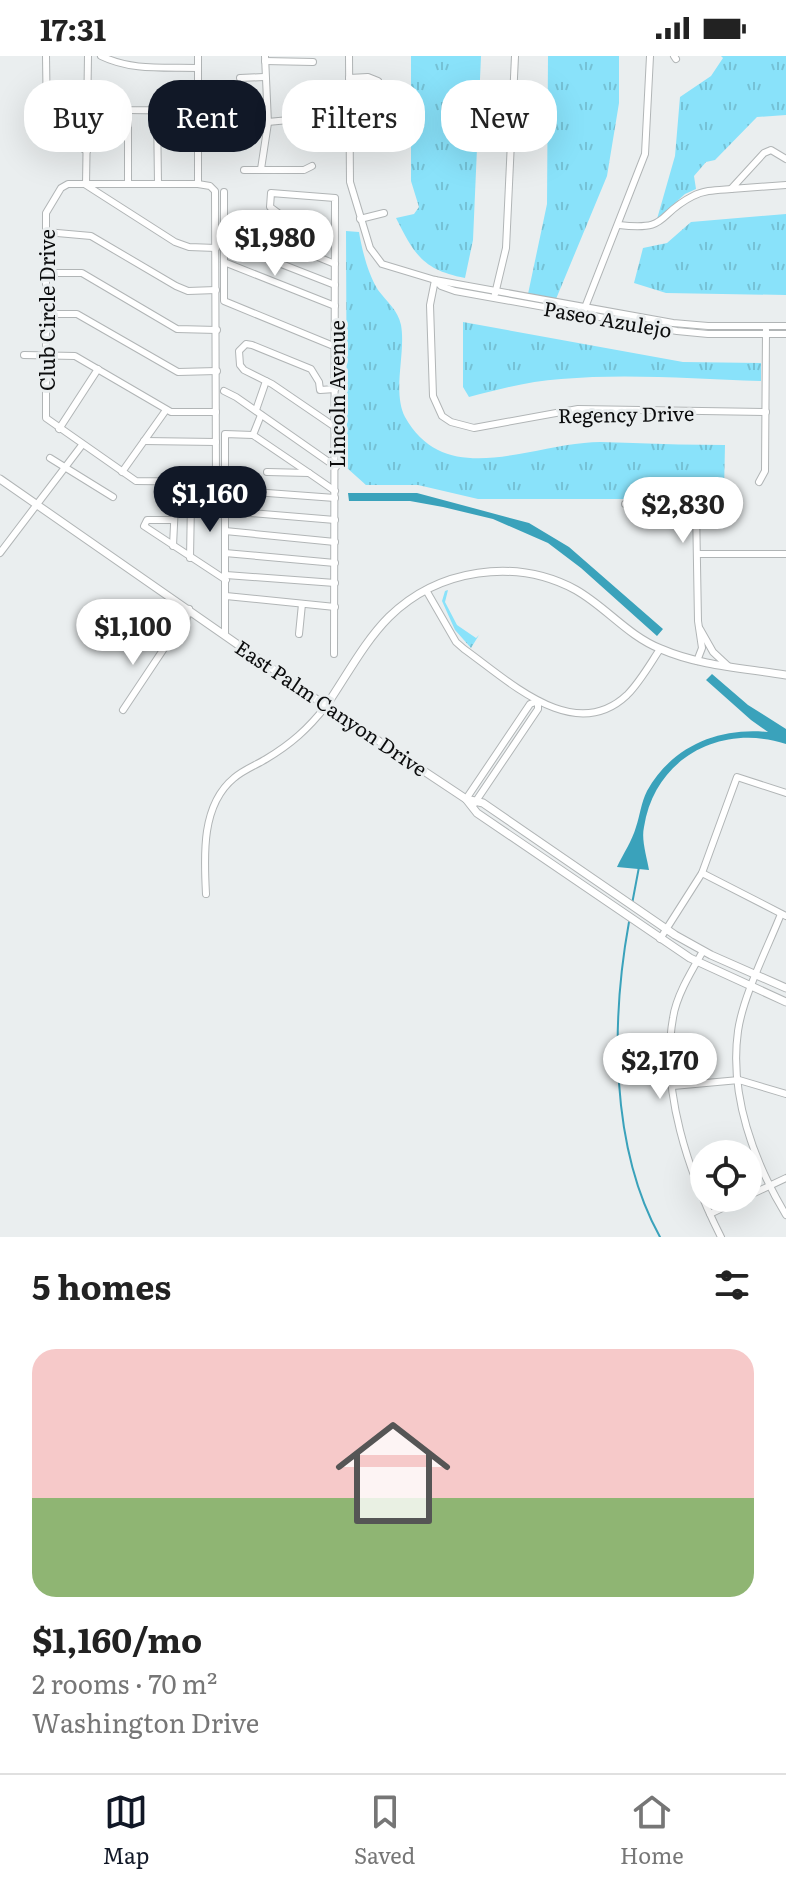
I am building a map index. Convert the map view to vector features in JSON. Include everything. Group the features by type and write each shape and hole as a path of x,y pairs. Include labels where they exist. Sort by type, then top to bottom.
{"main road":[{"name":"East Palm Canyon Drive","path":"0,479 326,706 474,804 483,803 666,929 703,951 786,988"},
{"path":"326,706 388,618 426,590 462,575 480,572 538,575 576,591 632,633 660,649 697,661 786,675"},
{"name":"East Palm Canyon Drive","path":"474,804 477,813 660,939 697,961 786,1002"}],"street":[{"path":"46,56 46,80"},
{"path":"87,80 88,56"},
{"path":"101,56 132,67 198,68"},
{"path":"198,56 198,80"},
{"path":"349,56 349,78 368,77 376,80"},
{"path":"495,294 506,248 515,56"},
{"path":"584,310 645,154 650,56"},
{"path":"261,169 268,123 265,58 313,62"},
{"path":"240,78 264,77"},
{"path":"268,123 282,121"},
{"path":"731,189 764,153 771,150 786,159"},
{"path":"87,152 86,185 175,242 189,247 216,248"},
{"path":"128,152 128,184"},
{"path":"158,152 158,184"},
{"path":"98,369 59,429 136,481 216,482 215,191 210,186 198,184 198,152"},
{"path":"349,152 350,182 360,219 384,213"},
{"path":"244,170 304,170 312,166"},
{"name":"Club Circle Drive","path":"59,429 46,418 48,205 68,184 198,184"},
{"path":"619,225 655,226 695,194 786,185"},
{"path":"224,192 224,301 336,347"},
{"name":"Lincoln Avenue","path":"312,226 275,212 270,207 271,193 335,198 334,654"},
{"path":"225,219 335,264"},
{"name":"Paseo Azulejo","path":"360,219 370,248 382,264 435,280 455,291 495,294 584,310 677,331 708,334 786,326"},
{"path":"46,232 91,236 176,286 188,291 216,290"},
{"path":"225,242 335,285"},
{"path":"224,262 335,306"},
{"path":"46,273 82,273 177,329 217,330"},
{"name":"Regency Drive","path":"435,280 430,322 433,396 442,416 462,426 474,428 578,409 766,412"},
{"path":"45,314 77,314 178,372 217,371"},
{"path":"759,482 765,471 766,330"},
{"name":"Paseo Azulejo","path":"766,330 786,334"},
{"path":"335,389 320,390 311,369 252,345 242,346 239,357 244,370 335,427"},
{"path":"24,355 75,356 166,410 216,412"},
{"path":"253,435 266,381"},
{"path":"224,391 336,467"},
{"path":"122,472 166,410"},
{"path":"225,634 225,434 253,435 335,494"},
{"path":"144,441 216,442"},
{"path":"2,551 82,445"},
{"path":"50,458 113,497"},
{"path":"267,472 309,473"},
{"path":"226,490 335,494"},
{"path":"190,558 191,502"},
{"path":"173,546 175,504 226,502"},
{"path":"625,504 695,506 698,626 702,648 697,661"},
{"path":"226,511 335,520"},
{"path":"174,520 147,520 144,526 226,578 335,583"},
{"path":"225,531 335,542"},
{"path":"225,553 335,563"},
{"path":"698,554 786,554"},
{"path":"426,590 456,642 538,701 561,712 599,712 626,696 660,649"},
{"path":"226,596 335,607"},
{"path":"299,634 302,604"},
{"path":"123,710 169,641 182,630 189,609"},
{"path":"698,626 713,652 728,666"},
{"path":"466,799 530,704 538,701"},
{"path":"474,804 538,709 538,701"},
{"path":"206,894 206,835 212,809 221,792 234,778 297,739 326,706"},
{"path":"660,939 702,873 737,777 786,793"},
{"path":"702,873 783,915 752,988 738,1032 743,1113 769,1186 786,1215"},
{"path":"703,951 673,1014 673,1086 687,1161 721,1237"},
{"path":"673,1086 739,1080 786,1094"},
{"path":"762,1189 786,1178"},
{"path":"710,1214 714,1212"}],"green space":[{"path":"411,56 481,56 480,80 441,80 441,152 477,152 473,240 465,278 430,266 415,252 396,218 414,214 419,207 411,181 411,152 425,152 425,80 411,80"},
{"path":"548,56 619,56 619,103 607,176 556,299 528,294 547,204 547,152 557,152 557,80 548,80"},
{"path":"721,56 786,56 786,115 757,117 715,160 706,162 694,176 696,189 685,194 657,219 675,156 680,97 711,76 723,58"},
{"path":"786,214 786,295 666,293 634,283 643,248 667,243 691,222"},
{"path":"346,231 359,232 374,284 400,320 401,407 421,438 441,451 463,457 486,458 590,442 725,445 724,491 740,494 740,499 478,499 418,485 366,485 347,468"},
{"path":"463,322 683,362 761,363 761,381 586,377 526,383 469,397 463,387"},
{"path":"448,590 445,602 457,625 476,638 479,635 471,648 455,630 442,601"}],"shaded area":[{"path":"348,493 417,493 529,523 569,547 663,629 657,636 581,568 548,543 493,519 410,501 349,501"},
{"path":"712,674 748,705 786,729 786,744 738,738 695,751 677,764 651,802 644,827 649,870 617,867 634,832 647,791 670,762 683,751 715,737 750,731 768,732 706,680"}],"waterway":[{"path":"632,904 639,867"},
{"path":"629,922 619,1000 619,1083 623,1124 644,1202 660,1237"}]}
